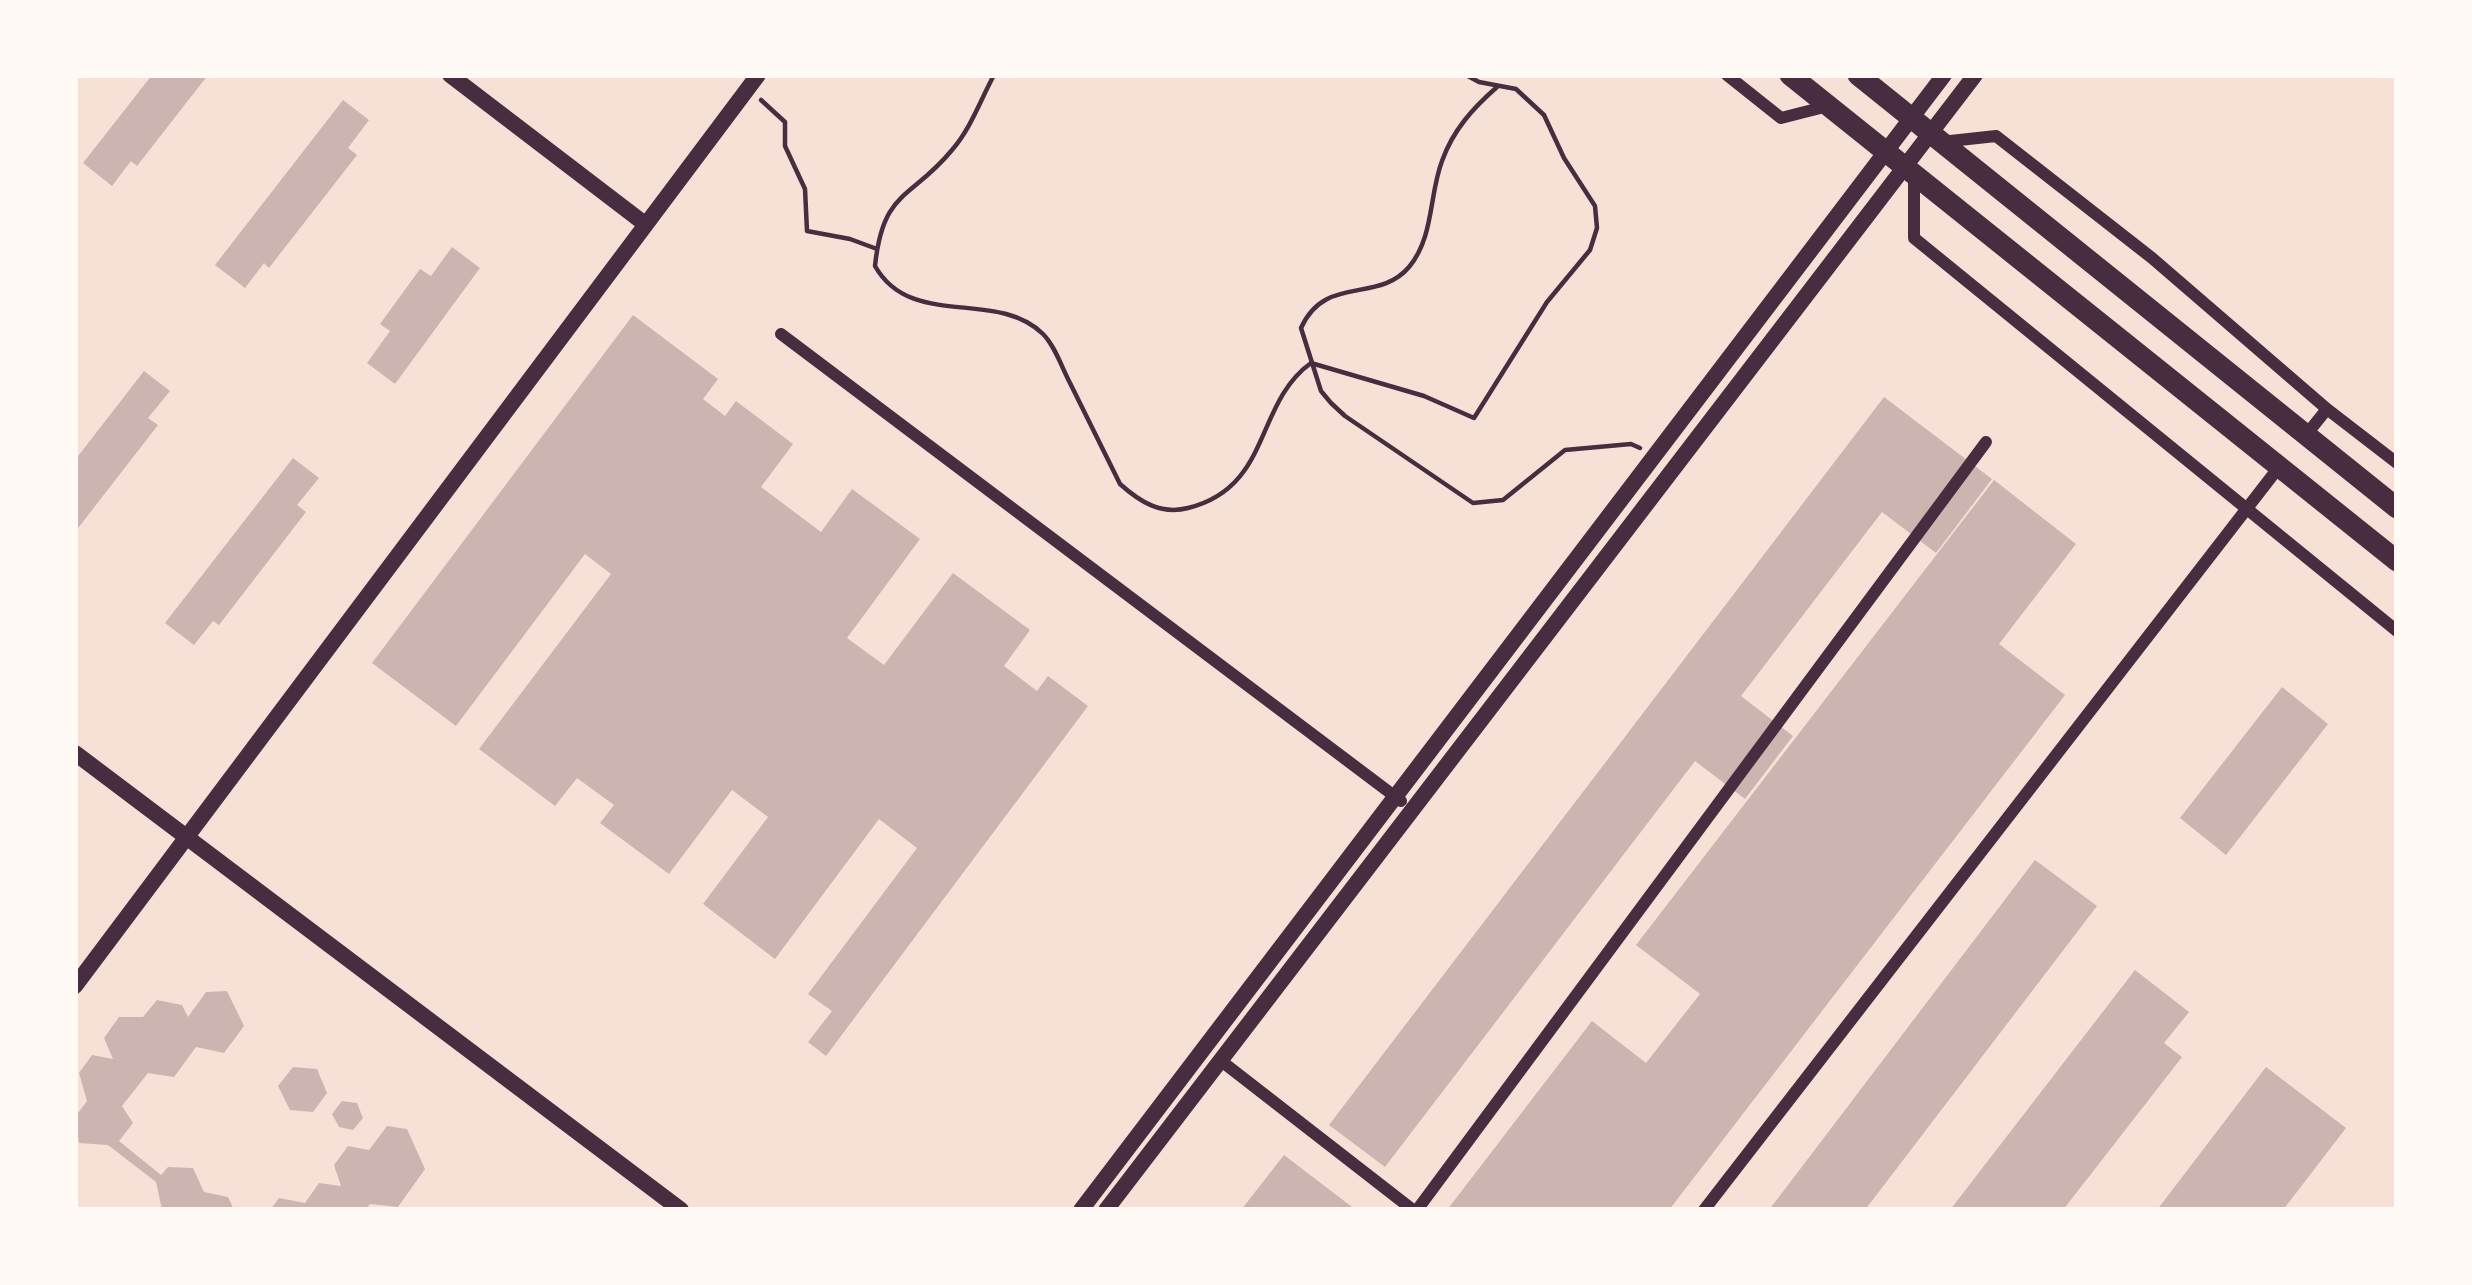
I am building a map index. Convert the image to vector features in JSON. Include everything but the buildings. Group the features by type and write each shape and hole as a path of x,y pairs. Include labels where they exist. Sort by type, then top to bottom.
{"main road":[{"path":"1790,75 2397,561"},
{"path":"1858,75 2397,508"},
{"path":"2279,467 2306,435"}],"street":[{"path":"450,75 467,83 646,224"},
{"path":"1727,75 1781,118 1828,106"},
{"path":"1106,1210 1220,1060 1655,456 1944,75"},
{"path":"1081,1210 1910,172 1975,75"},
{"path":"75,986 753,81"},
{"path":"1936,138 1996,136 2152,257 2327,409 2397,463"},
{"path":"1910,172 1914,238 2397,631"},
{"path":"782,334 1405,803"},
{"path":"2306,435 2327,409"},
{"path":"1220,1060 1415,1210 1986,442"},
{"path":"1704,1210 2279,467"},
{"path":"75,753 681,1210"}],"path":[{"path":"994,75 958,142 888,210 875,266 882,278 905,296 986,310 1016,319 1044,335 1120,484 1137,499 1158,508 1202,505 1234,485 1257,455 1285,389 1311,363"},
{"path":"1311,363 1405,390 1474,418 1547,302 1590,250 1597,228 1595,206 1544,115 1516,89 1466,75"},
{"path":"753,81 785,122 785,146 805,189 807,231 850,238 877,249"},
{"path":"1497,87 1469,111 1447,149 1422,248 1408,270 1325,297 1309,310 1301,328 1321,391 1345,416 1473,503 1503,500 1565,450 1631,444 1655,456"}]}
